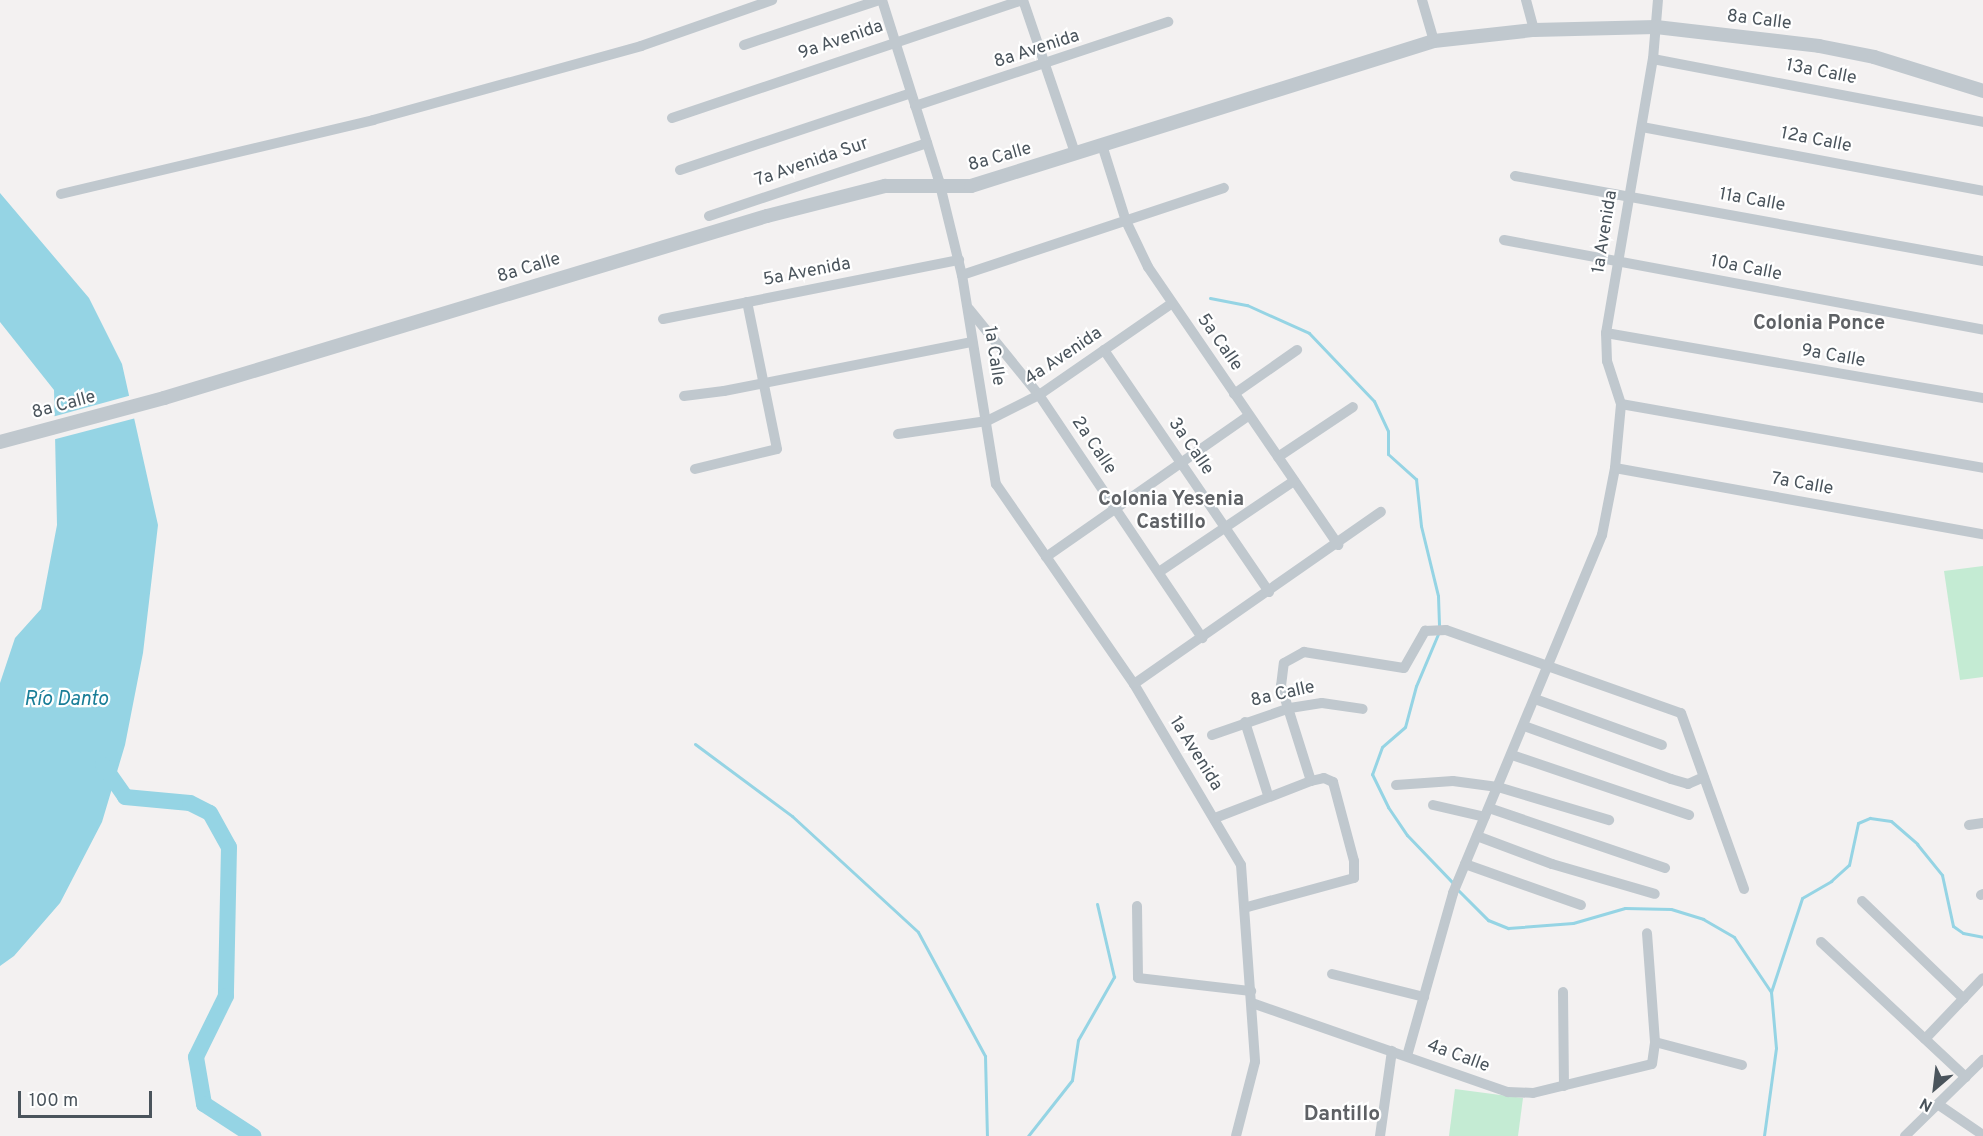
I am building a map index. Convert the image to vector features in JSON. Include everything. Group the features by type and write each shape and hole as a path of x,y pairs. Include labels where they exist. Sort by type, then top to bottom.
{"street":[{"path":"61,194 373,120 641,46 772,0"},
{"path":"744,45 880,0"},
{"name":"1a Calle","path":"880,0 927,143 962,275 996,484 1134,684"},
{"path":"1023,0 1047,65 1075,153"},
{"name":"9a Avenida","path":"672,118 895,40 1023,0"},
{"path":"1422,0 1434,41"},
{"path":"1526,0 1534,30"},
{"name":"1a Avenida","path":"1407,1056 1453,893 1596,555 1616,468 1621,404 1607,361 1606,333 1653,59 1658,0"},
{"name":"8a Avenida","path":"915,106 1047,65 1168,22"},
{"name":"8a Calle","path":"0,442 164,398 767,216 885,186 971,186 1434,41 1534,30 1656,27 1819,46 1874,57 1983,91"},
{"name":"13a Calle","path":"1653,59 1983,122"},
{"path":"680,170 910,93"},
{"name":"12a Calle","path":"1642,127 1983,191"},
{"name":"7a Avenida Sur","path":"708,216 927,143"},
{"name":"5a Calle","path":"1102,145 1126,221 1171,304 1338,545"},
{"name":"11a Calle","path":"1515,176 1983,261"},
{"path":"962,275 1224,188"},
{"name":"10a Calle","path":"1504,240 1983,330"},
{"name":"5a Avenida","path":"663,319 958,260"},
{"path":"695,469 777,449 747,302"},
{"name":"4a Avenida","path":"898,434 987,421 1039,395 1171,304"},
{"name":"2a Calle","path":"969,309 1039,395 1202,638"},
{"name":"9a Calle","path":"1606,333 1983,398"},
{"path":"684,396 763,384 972,342"},
{"name":"3a Calle","path":"1104,350 1269,592"},
{"path":"1234,394 1297,350"},
{"path":"1621,404 1983,468"},
{"path":"1278,457 1353,407"},
{"path":"1046,557 1248,416"},
{"name":"7a Calle","path":"1616,468 1983,534"},
{"path":"1158,572 1294,482"},
{"path":"1134,684 1338,545 1380,512"},
{"path":"1311,782 1280,676 1284,663 1304,652 1404,668 1425,631 1434,628 1446,630 1681,713 1744,889"},
{"name":"1a Avenida","path":"1134,684 1238,856 1247,907 1254,1070 1236,1136"},
{"path":"1536,699 1662,745"},
{"name":"8a Calle","path":"1212,735 1290,708 1322,703 1363,709"},
{"path":"1245,722 1268,795"},
{"path":"1524,726 1688,784 1704,777"},
{"path":"1512,755 1689,814"},
{"path":"1215,818 1268,795 1324,778 1334,782 1354,861 1354,878 1247,907"},
{"path":"1396,785 1453,781 1498,787 1609,820"},
{"path":"1433,805 1487,813 1665,868"},
{"path":"1969,825 1983,823"},
{"path":"1477,836 1552,864 1655,894"},
{"path":"1465,864 1581,905"},
{"path":"1862,901 1964,999"},
{"path":"1137,906 1138,978 1251,992"},
{"path":"1647,933 1655,1042 1742,1065"},
{"path":"1821,942 1966,1077"},
{"path":"1332,974 1424,997"},
{"path":"1925,1039 1983,978"},
{"path":"1563,992 1564,1086"},
{"name":"4a Calle","path":"1252,1004 1517,1094 1649,1067 1654,1060 1655,1042"},
{"path":"1380,1136 1392,1051"},
{"path":"1905,1136 1983,1060"},
{"path":"1939,1105 1983,1135"}],"green space":[{"path":"1983,566 1983,677 1960,680 1944,571"},
{"path":"1455,1089 1523,1098 1518,1136 1449,1136"}],"water":[{"name":"Río Danto","path":"0,193 89,298 122,364 158,525 143,653 125,745 102,822 60,903 14,956 0,966 0,683 15,638 41,609 57,525 54,390 0,322"}],"pier":[{"path":"132,395 136,418 52,440 52,417"}],"waterway":[{"path":"1210,298 1247,305 1309,333 1374,401 1388,431 1388,454 1416,479 1421,526 1438,596 1439,627"},
{"path":"1438,634 1416,686 1405,727 1382,747 1372,774 1388,807 1407,835 1453,883"},
{"path":"695,744 792,816 918,932 985,1056 987,1136"},
{"path":"103,765 125,797 190,803 210,813 229,847 226,996 196,1057 204,1104 253,1136"},
{"path":"1771,992 1802,898 1831,881 1849,865 1858,823 1870,818 1891,821 1917,844 1942,875 1953,926 1963,933 1983,937"},
{"path":"1457,889 1488,920 1508,928 1573,923 1625,908 1671,909 1703,919 1734,937 1771,992 1776,1048 1764,1136"},
{"path":"1028,1136 1072,1080 1078,1040 1114,977 1097,904"}],"district":[{"name":"Colonia Ponce","path":"1819,324"},
{"name":"Colonia Yesenia Castillo","path":"1171,512"},
{"name":"Dantillo","path":"1342,1115"}]}
